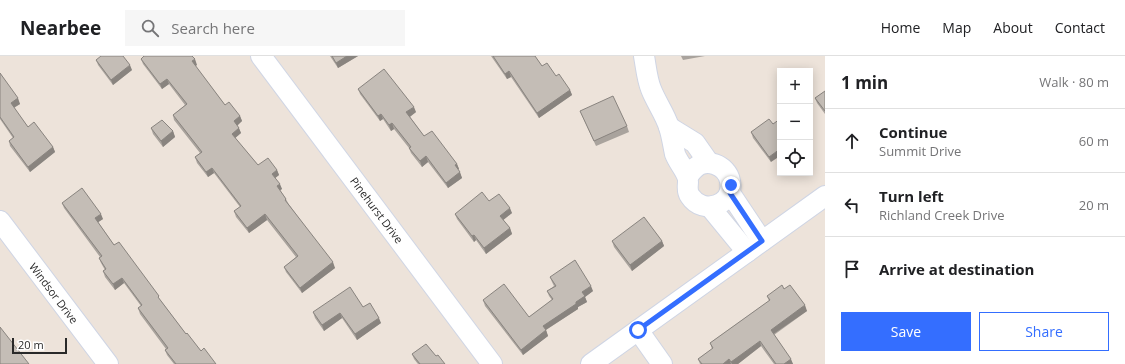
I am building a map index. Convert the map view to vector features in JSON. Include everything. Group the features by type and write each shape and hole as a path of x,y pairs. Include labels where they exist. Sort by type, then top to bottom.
{"street":[{"name":"Pinehurst Drive","path":"261,56 492,364"},
{"path":"644,56 650,88 670,128 676,155 688,177"},
{"path":"670,128 695,143 709,163"},
{"path":"709,163 717,164 724,169 729,176 731,185 730,193 725,200 718,205 710,207 701,206 694,201 689,194 687,186 688,177 692,170 700,164 709,163"},
{"path":"730,193 754,246"},
{"path":"591,364 825,196"},
{"path":"710,207 754,246"},
{"name":"Windsor Drive","path":"0,221 108,364"},
{"path":"638,330 662,364"}],"building":[{"path":"101,56 123,56 130,65 111,80 96,60"},
{"path":"144,56 192,56 195,59 192,61 225,105 229,102 240,116 234,121 239,128 232,134 258,165 268,158 277,170 272,174 280,184 277,186 286,199 285,200 333,262 300,288 284,267 298,256 265,214 247,228 234,211 241,206 212,168 206,172 195,157 202,152 173,115 187,104 167,79 160,84 141,59"},
{"path":"332,56 347,56 336,63"},
{"path":"493,56 535,56 542,66 547,63 556,76 559,74 570,90 537,113 509,71 505,74"},
{"path":"384,69 414,107 406,112 424,136 432,131 457,164 455,165 460,172 446,183 426,156 420,161 392,123 389,125 381,114 378,116 358,89"},
{"path":"0,73 18,98 11,103 28,127 34,122 53,147 28,167 9,141 14,137 0,117"},
{"path":"825,91 825,111 815,98"},
{"path":"613,96 627,126 594,141 580,111"},
{"path":"769,119 773,124 777,121 777,151 769,157 751,132"},
{"path":"162,120 173,131 161,141 151,128"},
{"path":"82,188 101,214 95,218 114,245 119,242 186,334 187,333 201,351 204,348 216,364 176,364 165,350 168,348 138,308 142,305 122,278 113,284 103,271 106,269 99,258 102,256 62,203"},
{"path":"482,192 489,201 499,194 510,208 500,216 510,228 484,248 474,235 472,236 455,214"},
{"path":"644,217 662,241 630,265 612,241"},
{"path":"575,260 591,286 582,292 585,296 576,302 576,304 543,326 546,330 521,350 483,300 504,284 529,317 553,299 547,291 556,286 550,277"},
{"path":"782,285 784,289 790,285 805,305 771,330 791,359 784,364 776,364 760,341 731,362 729,359 723,364 702,364 698,359 713,348 710,343 770,300 767,296"},
{"path":"350,287 363,307 370,303 379,318 355,334 340,313 322,325 313,312"},
{"path":"0,327 29,364 0,364"},
{"path":"426,344 445,364 420,364 412,354"}],"route":[{"path":"638,330 762,241 730,193 731,185"}]}
